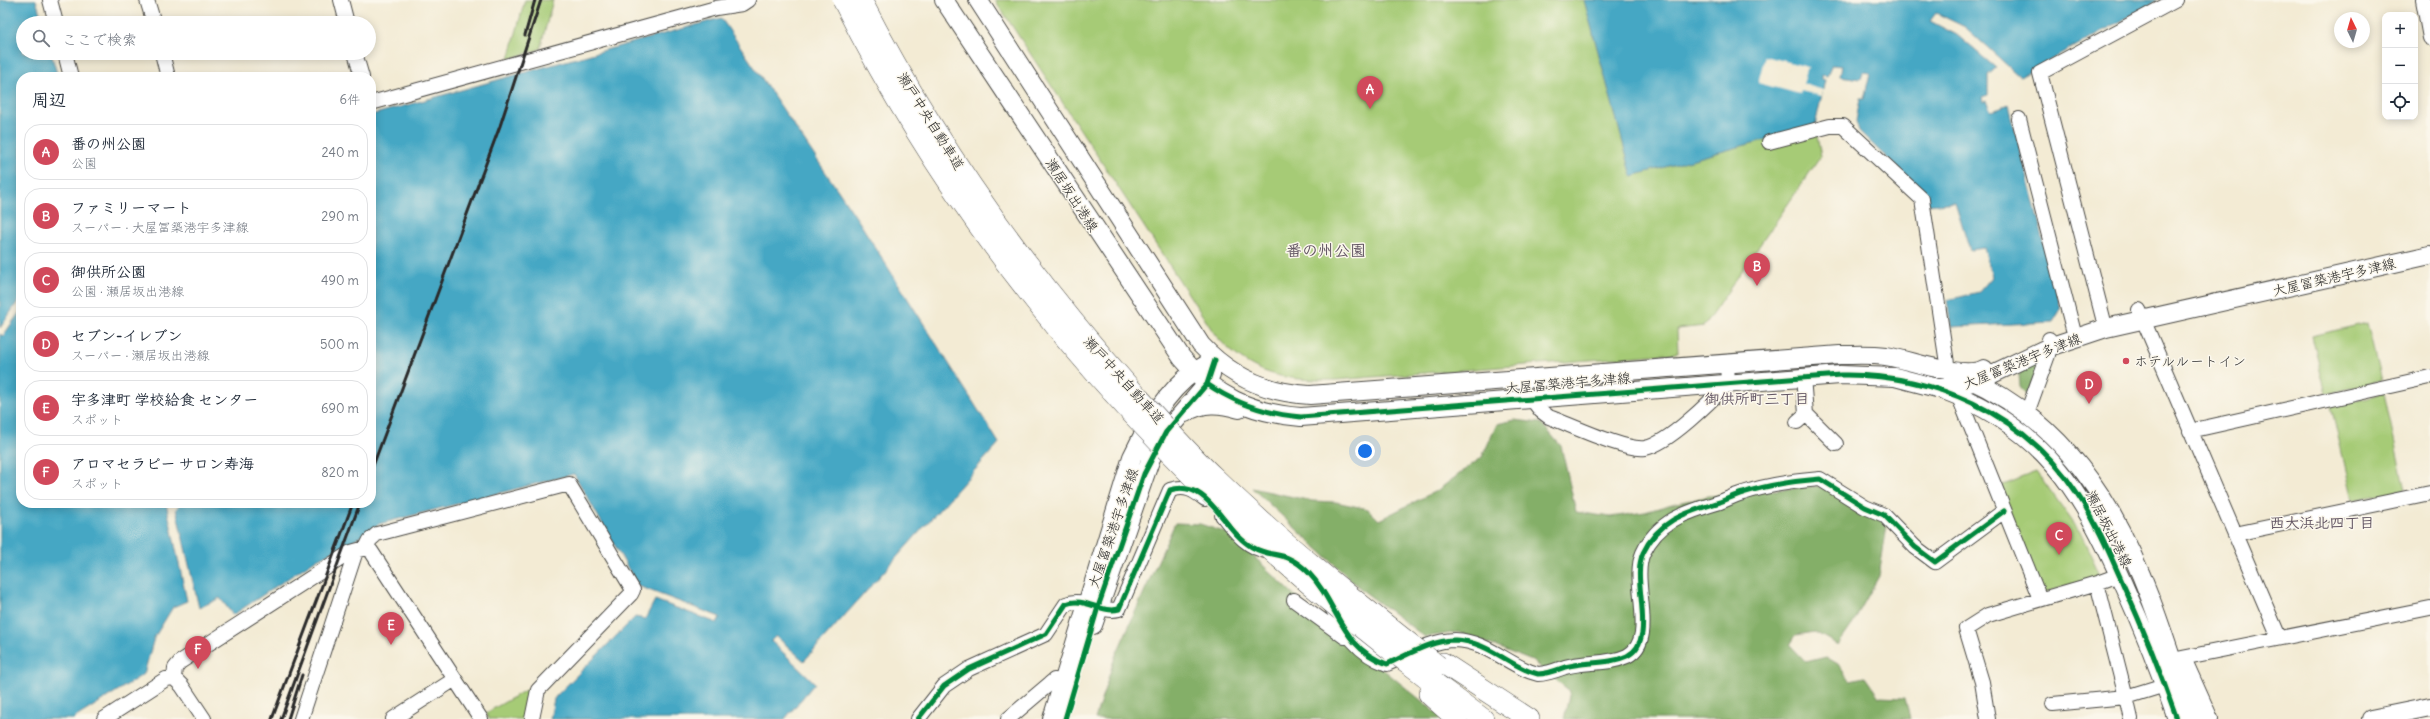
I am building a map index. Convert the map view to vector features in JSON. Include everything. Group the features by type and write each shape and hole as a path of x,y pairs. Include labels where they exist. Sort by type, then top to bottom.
{"highway":[{"name":"瀬戸中央自動車道","path":"843,0 903,111 958,194 1014,274 1075,348 1140,422 1203,488 1263,544 1344,626 1431,672"},
{"name":"瀬戸中央自動車道","path":"861,0 916,101 971,186 1028,266 1088,340 1214,478 1282,541 1359,604 1431,672"},
{"path":"1431,672 1457,719"},
{"path":"1431,672 1483,719"},
{"path":"1431,672 1507,719"},
{"path":"1431,672 1528,719"}],"main road":[{"name":"瀬居坂出港線","path":"944,0 1170,343 1193,371 1207,384"},
{"name":"瀬居坂出港線","path":"978,0 1070,139 1189,328 1215,360"},
{"name":"大屋冨築港宇多津線","path":"1983,378 2049,343 2089,333 2141,315 2430,244"},
{"name":"大屋冨築港宇多津線","path":"1207,384 1230,398 1259,410 1301,417 1803,377 1880,375 1910,380 1949,390 1983,378 2073,329 2103,318 2141,315 2430,255"},
{"name":"大屋冨築港宇多津線","path":"1215,360 1254,383 1296,394 1727,363 1861,355 1906,359 1948,370 1973,373 1983,378"},
{"name":"大屋冨築港宇多津線","path":"1065,719 1092,605 1126,476 1140,439 1162,406 1193,371 1215,360"},
{"name":"大屋冨築港宇多津線","path":"1052,719 1064,680 1092,605 1144,474 1158,445 1176,419 1207,384 1215,360"},
{"path":"2011,364 2007,371 2005,383 2021,409"},
{"name":"瀬居坂出港線","path":"1948,370 1983,378 2065,446 2091,480 2112,514 2177,658 2209,719"},
{"path":"1983,378 1988,399 2001,419"},
{"path":"1434,385 1436,406"},
{"name":"瀬居坂出港線","path":"1949,390 2001,419 2049,458 2075,490 2097,526 2119,575 2165,685 2176,719"},
{"path":"1176,419 1192,409 1208,404 1228,405 1267,416 1301,417"},
{"name":"瀬居坂出港線","path":"2177,658 2192,719"},
{"path":"2371,719 2430,707"}],"street":[{"path":"50,0 54,16"},
{"path":"147,0 152,16"},
{"path":"341,0 345,16"},
{"path":"376,102 716,8 742,4 748,0"},
{"path":"2103,318 2040,73 2176,0"},
{"path":"2422,0 2430,38"},
{"path":"67,60 70,72"},
{"path":"164,60 167,72"},
{"path":"357,60 361,72"},
{"path":"2019,119 2073,329"},
{"path":"1769,142 1830,126 1843,126 1922,199 1948,370 1949,390 2004,512 2040,599"},
{"path":"2141,315 2279,637"},
{"path":"2021,409 2049,343"},
{"path":"1531,398 1541,411 1550,417 1622,444 1645,448 1663,440 1709,404 1728,383 1727,363"},
{"path":"1803,377 1802,418 1836,444"},
{"path":"2190,431 2430,377"},
{"path":"1294,600 1375,660 1387,664 1430,646 1454,640 1468,642 1497,652 1525,669 1538,674 1585,663 1614,661 1628,655 1636,648 1642,632 1639,567 1643,553 1657,533 1676,518 1692,509 1743,493 1820,479 1865,507 1884,515 1915,547 1935,562 2004,512"},
{"path":"174,678 175,668 180,662 361,549 378,534 569,484 633,590 632,594 538,690 532,719"},
{"path":"918,719 944,686 969,669 1046,634 1066,604 1072,602 1092,605 1112,611 1119,609 1170,490 1181,487 1191,488 1205,499 1252,547 1288,557 1308,572 1320,586 1340,623 1355,645"},
{"path":"2235,534 2430,492"},
{"path":"361,549 371,551 481,719"},
{"path":"301,719 361,549"},
{"path":"1988,719 1982,682 1966,629 1988,615 2097,583 2119,575"},
{"path":"2097,583 2131,719"},
{"path":"2177,658 2430,608"},
{"path":"104,719 166,679 174,678"},
{"path":"174,678 182,686 204,719"},
{"path":"393,719 456,679"},
{"path":"1008,719 1054,680 1064,680"},
{"path":"2053,704 2126,697 2165,685"}],"green space":[{"path":"525,0 553,0 540,49 509,59"},
{"path":"995,0 1584,0 1632,176 1815,126 1821,156 1704,326 1677,329 1678,353 1335,380 1284,377 1256,367 1242,359 1216,336"},
{"path":"2367,323 2381,381 2326,394 2312,336"},
{"path":"2042,360 2026,394 2020,386 2019,374 2023,369"},
{"path":"2384,393 2405,490 2353,500 2331,406"},
{"path":"1514,420 1541,423 1561,446 1576,512 1610,517 1645,512 1672,504 1709,496 1818,486 1865,505 1887,526 1879,576 1850,628 1838,645 1815,632 1796,635 1790,645 1806,662 1826,657 1838,664 1849,680 1865,677 1879,697 1905,698 1910,719 1564,719 1570,691 1532,661 1459,632 1425,637 1362,590 1252,488 1312,501 1336,502 1368,509 1379,520 1438,490 1482,457 1497,424"},
{"path":"2037,472 2080,532 2101,577 2042,593 1998,487"},
{"path":"1175,523 1200,524 1230,534 1309,609 1444,719 1095,719 1115,657"},
{"path":"529,688 523,719 489,719 486,713"}],"water":[{"path":"0,0 36,0 41,16 16,16 16,60 53,60 57,72 16,72 16,304 0,328"},
{"path":"1584,0 2159,0 2020,77 1965,27 1936,13 1930,21 1957,35 1996,68 1988,75 1988,95 1982,97 1983,102 1986,101 1991,111 2009,105 2061,309 2053,322 1951,327 1947,300 1979,292 1992,277 1984,248 1970,250 1955,202 1928,205 1926,196 1859,131 1856,121 1860,99 1864,99 1870,73 1863,72 1861,79 1840,76 1842,66 1832,65 1827,76 1822,75 1822,79 1825,80 1815,126 1632,176"},
{"path":"721,18 858,220 999,443 804,661 776,636 771,641 815,683 785,719 550,719 554,699 557,695 635,617 645,619 655,600 717,623 720,617 638,586 574,474 379,524 348,544 317,559 233,615 220,598 199,608 177,508 376,508 376,114"},
{"path":"16,317 16,508 167,508 187,601 173,607 154,638 144,674 73,719 0,719 0,334 3,336"}],"pier":[{"path":"1765,56 1808,67 1803,84 1823,90 1822,96 1801,91 1800,94 1758,83"}],"railway":[{"path":"525,35 535,0"},
{"path":"376,458 500,126 541,0"},
{"path":"272,719 351,508"},
{"path":"281,719 358,508"},
{"path":"288,719 302,675"}],"cycle path":[{"path":"1065,719 1098,607 1144,474 1166,432 1207,384 1215,360"},
{"path":"1207,384 1229,397 1252,407 1288,416 1301,417 1840,375 1874,376 1908,381 1941,390 1973,403 2003,420 2030,440 2055,464 2076,492 2096,525 2113,560 2152,651 2177,719"},
{"path":"918,719 944,686 969,669 1046,634 1066,604 1079,602 1106,609 1119,609 1170,490 1184,488 1195,492 1215,508 1232,530 1252,547 1259,551 1286,557 1300,565 1318,584 1350,636 1359,647 1371,657 1387,664 1411,652 1437,642 1455,640 1465,641 1483,647 1524,669 1538,674 1548,673 1573,665 1620,659 1627,656 1636,648 1641,637 1643,624 1640,565 1643,553 1650,541 1657,532 1676,518 1737,495 1752,490 1791,482 1820,479 1865,507 1884,515 1915,547 1935,562 2004,511"}],"place":[{"name":"番の州公園","path":"1370,109"},
{"name":"ファミリーマート","path":"1757,286"},
{"name":"ホテルルートイン","path":"2126,361"},
{"name":"セブン-イレブン","path":"2089,404"},
{"name":"御供所公園","path":"2059,555"},
{"name":"宇多津町 学校給食 センター","path":"391,645"},
{"name":"アロマセラピー サロン寿海","path":"198,669"}],"district":[{"name":"番の州公園","path":"1326,250"},
{"name":"御供所町三丁目","path":"1757,399"},
{"name":"西大浜北四丁目","path":"2322,523"}]}
